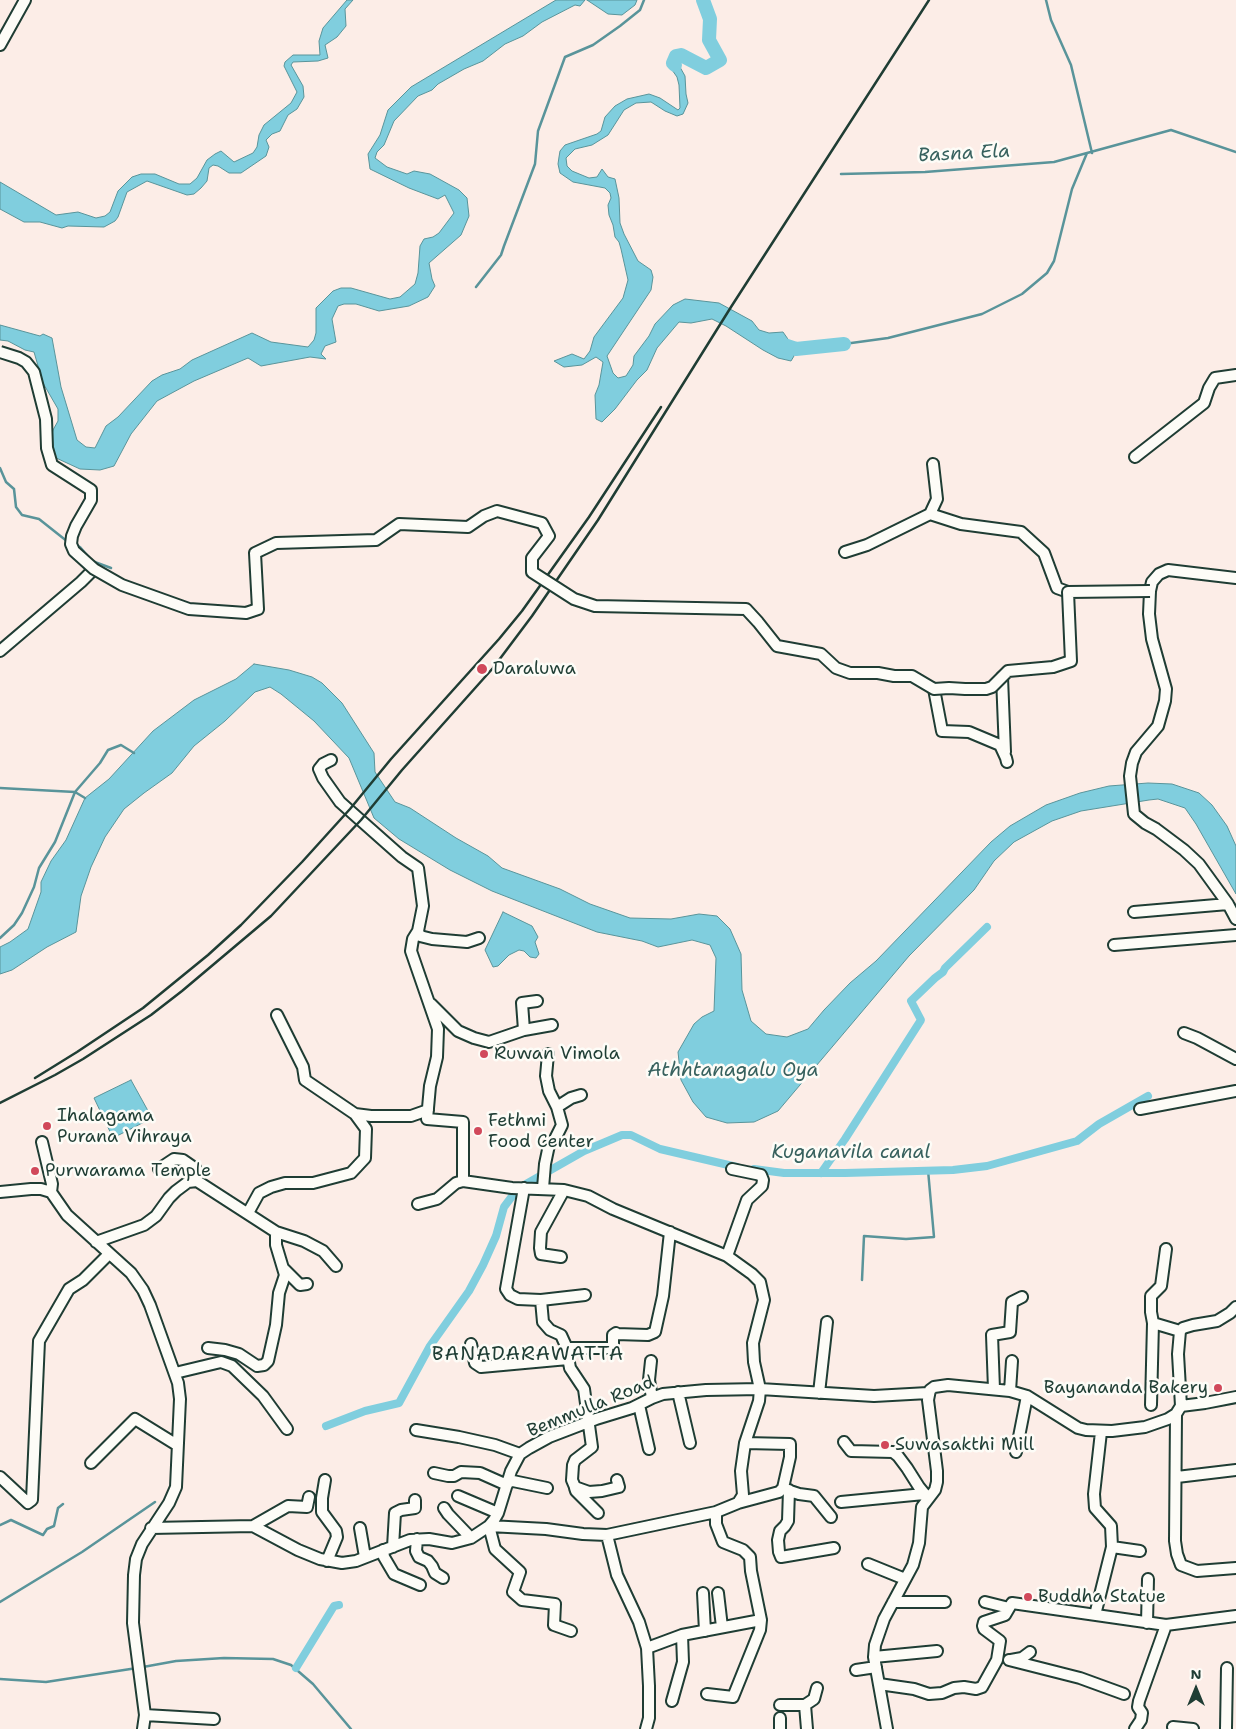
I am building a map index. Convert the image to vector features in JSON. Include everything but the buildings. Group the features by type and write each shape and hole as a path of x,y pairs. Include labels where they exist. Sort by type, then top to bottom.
{"street":[{"path":"0,45 25,0"},
{"path":"0,352 26,362 34,372 46,419 46,448 52,465 91,490 91,500 76,526 71,544 74,551 94,569 122,585 189,609 246,612 258,609 255,553 276,543 376,540 399,524 468,527 484,516 497,511 542,523 548,536 532,558 532,572 574,599 595,606 746,609 777,646 821,654 836,668 850,673 912,676 934,689 965,690 992,687 1008,671 1053,667 1071,661 1068,592"},
{"path":"1135,458 1204,403 1209,388 1216,378 1236,375"},
{"path":"845,552 867,544 930,514 937,499 933,464"},
{"path":"930,514 961,524 1021,532 1044,553 1057,588 1068,592 1150,591"},
{"path":"0,651 94,569"},
{"path":"1236,578 1168,570 1159,574 1152,582 1149,614 1152,639 1166,689 1165,701 1158,726 1136,752 1130,776 1134,814 1138,819 1170,839 1199,864 1228,904 1236,919"},
{"path":"934,689 942,731 969,732 985,738 1000,745 1006,759 1002,677"},
{"path":"331,760 322,764 319,770 340,802 402,857 418,868 423,906 418,931 413,939 411,951 438,1029 437,1058 430,1086 427,1119 463,1122 463,1181"},
{"path":"1134,912 1228,904"},
{"path":"418,931 420,936 432,939 467,942 479,938"},
{"path":"1114,945 1236,935"},
{"path":"524,1030 522,1003 537,1000"},
{"path":"428,1002 458,1031 490,1042 524,1030 552,1025"},
{"path":"248,1213 259,1193 271,1187 285,1183 313,1183 351,1172 365,1158 366,1129 355,1114 305,1080 298,1057 278,1015"},
{"path":"1184,1033 1197,1038 1236,1060"},
{"path":"543,1188 549,1145 555,1139 562,1125 557,1107 548,1091 546,1076 548,1054"},
{"path":"1140,1109 1236,1091"},
{"path":"557,1107 563,1102 581,1094"},
{"path":"355,1114 411,1116 428,1110"},
{"path":"42,1142 52,1184 51,1192"},
{"path":"159,1169 174,1158 183,1160 196,1169 197,1182"},
{"path":"727,1256 747,1200 762,1186 763,1180 761,1175 732,1169"},
{"path":"418,1204 437,1199 456,1183 463,1181 512,1188 564,1190 588,1196 727,1256 752,1274 760,1282 764,1300 753,1343 754,1362 760,1389 754,1419 745,1443 740,1471 743,1494 738,1503"},
{"path":"96,1242 144,1225 156,1216 176,1191 188,1182 197,1182 276,1232 304,1241 322,1251 336,1266"},
{"path":"524,1188 506,1289 510,1295 518,1299 541,1300 585,1295"},
{"path":"0,1192 31,1189 51,1192 67,1216 131,1273 143,1290 175,1372 180,1399 176,1486 169,1503 142,1544 136,1559 134,1575 133,1623 145,1715 143,1729"},
{"path":"561,1257 541,1254 540,1248 541,1232 564,1190"},
{"path":"208,1348 239,1354 257,1366 264,1365 268,1361 276,1325 279,1293 285,1275 276,1245 276,1232"},
{"path":"471,1344 475,1363 481,1367 567,1353 613,1348 613,1335 648,1335 655,1332 662,1296 670,1232"},
{"path":"1151,1405 1153,1323 1151,1296 1161,1286 1166,1249"},
{"path":"0,1477 28,1504 32,1500 39,1341 69,1289 83,1280 109,1254"},
{"path":"283,1268 300,1285 307,1284"},
{"path":"994,1389 992,1335 1010,1332 1012,1302 1022,1296"},
{"path":"541,1300 543,1322 550,1330 561,1336 570,1368 584,1390 592,1447 576,1460 573,1465 572,1480 576,1490 598,1513"},
{"path":"1153,1323 1180,1331 1188,1326 1217,1321 1236,1307"},
{"path":"819,1393 827,1322"},
{"path":"1180,1331 1175,1541 1181,1565 1198,1572 1236,1568"},
{"path":"651,1361 649,1380 652,1398"},
{"path":"1010,1391 1012,1361"},
{"path":"175,1372 221,1362 232,1366 263,1396 287,1429"},
{"name":"Bemmulla Road","path":"253,1526 284,1544 327,1561 342,1563 365,1557 410,1540 429,1539 452,1543 471,1538 489,1526 498,1513 511,1471 520,1454 549,1437 587,1422 639,1405 652,1398 678,1392 760,1389 881,1396 928,1393 934,1387 948,1385 994,1389 1027,1396 1078,1428 1101,1432 1145,1426 1168,1419 1179,1410 1236,1397"},
{"path":"678,1392 690,1443"},
{"path":"841,1502 926,1496 935,1490 937,1482 928,1393"},
{"path":"1016,1452 1027,1396"},
{"path":"639,1405 649,1449"},
{"path":"91,1463 135,1419 177,1445"},
{"path":"416,1430 495,1445 520,1454"},
{"path":"1095,1615 1112,1548 1111,1526 1095,1508 1094,1494 1101,1432"},
{"path":"844,1442 851,1451 893,1452 907,1468 926,1496"},
{"path":"745,1443 790,1444 786,1489 788,1521 780,1531 778,1540 781,1557 834,1548"},
{"path":"1177,1476 1236,1470"},
{"path":"434,1473 448,1476 454,1476 461,1472 480,1473 507,1483 547,1488"},
{"path":"325,1480 322,1512 336,1531 337,1537 327,1561"},
{"path":"575,1487 589,1492 602,1491 619,1487 617,1480"},
{"path":"571,1631 554,1625 554,1604 522,1600 513,1592 520,1572 495,1549 489,1526 606,1535 712,1513 738,1503 771,1496 786,1489 799,1494 814,1496 831,1516"},
{"path":"458,1496 498,1513"},
{"path":"887,1729 875,1662 878,1635 916,1555 922,1507 926,1496"},
{"path":"151,1528 253,1526 288,1506 307,1506 309,1497"},
{"path":"415,1500 415,1508 395,1513 388,1548 384,1557 394,1574 420,1585"},
{"path":"444,1508 471,1538"},
{"path":"707,1694 733,1697 760,1630 761,1620 753,1585 750,1557 743,1550 724,1542 712,1513"},
{"path":"360,1528 365,1557"},
{"path":"606,1535 616,1575 639,1622 647,1648 649,1718 646,1729"},
{"path":"416,1539 416,1551 419,1557 428,1560 435,1573 443,1578"},
{"path":"1112,1548 1140,1550"},
{"path":"868,1564 905,1579"},
{"path":"1147,1623 1148,1579"},
{"path":"703,1593 705,1631"},
{"path":"718,1593 722,1627"},
{"path":"893,1602 945,1602"},
{"path":"985,1602 1009,1608"},
{"path":"879,1684 914,1689 929,1694 942,1693 954,1688 976,1689 982,1687 997,1660 1000,1641 984,1629 984,1622 1005,1614 1012,1603 1166,1625 1236,1616"},
{"path":"647,1648 682,1635 761,1620"},
{"path":"1135,1729 1141,1720 1142,1713 1138,1707 1138,1701 1166,1625"},
{"path":"672,1701 683,1662 682,1635"},
{"path":"856,1670 875,1662 937,1651"},
{"path":"997,1660 1022,1658 1030,1652"},
{"path":"1009,1660 1080,1678 1124,1694"},
{"path":"1226,1729 1227,1668"},
{"path":"780,1705 805,1705 814,1699 817,1688"},
{"path":"805,1705 807,1729"},
{"path":"145,1715 214,1719"},
{"path":"780,1718 780,1729"},
{"path":"1173,1727 1193,1729"}],"water":[{"path":"347,0 353,0 345,9 346,26 337,37 325,45 328,58 318,61 293,62 291,65 303,86 304,97 297,109 288,115 280,131 272,134 266,140 269,147 266,156 241,173 229,173 213,165 209,168 207,181 201,188 194,194 187,195 147,181 127,192 118,217 115,221 104,227 68,226 62,228 40,222 24,222 0,209 0,182 56,215 78,212 96,218 105,216 110,212 118,191 132,177 141,174 155,174 179,184 190,184 197,178 207,160 221,151 234,162 253,153 257,147 259,135 264,125 291,103 297,92 284,66 285,62 293,55 320,55 319,41 323,28"},
{"path":"556,0 585,0 580,6 575,5 542,22 523,36 505,44 483,61 464,69 438,84 432,90 418,96 394,121 384,145 377,152 375,158 387,167 407,174 414,171 430,174 459,190 467,198 469,216 461,235 429,263 435,286 428,297 409,306 379,311 356,304 338,306 332,319 336,342 325,346 321,354 326,359 310,357 261,366 248,358 194,381 157,401 131,434 114,466 100,470 80,469 54,457 50,443 53,430 58,421 58,409 43,383 34,352 25,350 8,341 0,340 0,325 40,336 43,334 52,338 61,387 77,440 86,447 95,448 106,426 118,417 152,381 162,375 180,369 192,360 252,333 271,342 308,347 314,340 316,333 316,308 333,291 341,288 351,288 390,299 400,297 415,284 418,273 420,246 424,239 439,233 454,213 445,195 438,199 409,188 370,169 368,154 380,135 388,110 411,87"},
{"path":"587,0 637,0 635,5 622,15 608,14"},
{"path":"678,52 683,57 679,56 676,60 685,76 688,103 683,114 677,116 651,102 636,103 624,110 608,135 592,145 575,149 566,158 567,166 572,171 589,178 597,177 602,169 608,177 615,179 619,198 620,223 624,234 638,261 651,270 653,277 651,290 607,356 613,373 618,378 626,376 633,365 634,356 649,336 655,324 673,305 685,299 719,303 752,321 759,330 769,333 783,332 790,342 794,356 791,361 778,358 712,319 691,323 679,322 657,348 647,370 602,422 596,419 595,395 599,385 603,362 596,357 582,365 564,367 554,361 572,354 584,359 590,351 594,337 623,298 628,280 619,242 615,237 609,215 610,193 605,188 573,182 560,173 558,164 560,151 565,145 601,131 605,117 615,106 627,99 649,94 660,98 678,110 680,108 679,85 677,77 670,67 670,55"},
{"name":"Athhtanagalu Oya","path":"254,664 289,670 312,677 322,683 342,703 374,753 375,772 395,802 410,808 488,856 502,868 560,889 590,904 630,918 671,919 699,914 717,916 730,929 741,954 742,990 751,1021 766,1034 787,1037 808,1029 850,983 876,961 991,842 1010,826 1046,805 1080,793 1109,786 1148,783 1172,784 1199,793 1212,805 1227,826 1236,846 1236,894 1185,808 1158,799 1081,811 1052,821 1014,842 994,861 974,890 909,956 778,1111 754,1122 727,1123 706,1117 693,1102 681,1080 678,1052 694,1024 702,1017 714,1011 716,958 710,945 692,940 658,947 642,941 597,932 492,891 450,870 399,839 374,818 349,758 314,721 270,687 255,692 225,721 194,746 172,773 124,809 105,837 91,867 81,896 76,932 47,947 12,970 0,974 0,947 28,929 41,892 41,882 51,861 66,840 85,798 109,779 153,731 194,700 236,679"},
{"path":"503,912 532,926 538,937 535,942 539,954 536,958 530,957 524,951 519,950 509,955 498,966 493,967 485,950"},
{"path":"131,1080 152,1118 113,1138 94,1098"}],"waterway":[{"path":"476,287 501,255 535,164 538,131 565,57 593,45 620,26 640,10 644,0"},
{"path":"675,65 673,63 676,56 681,55 706,68 720,60 709,40 710,19 703,0"},
{"path":"1046,0 1051,20 1071,65 1092,153"},
{"name":"Basna Ela","path":"844,344 888,338 982,314 1022,294 1047,273 1054,261 1072,189 1087,153 1171,130 1236,152"},
{"name":"Basna Ela","path":"841,174 925,172 1054,162 1087,153"},
{"path":"775,342 796,349 844,344"},
{"path":"0,468 6,482 14,489 16,507 22,515 39,519 68,542"},
{"path":"76,545 92,561 111,568"},
{"path":"0,938 14,925 22,913 34,887 39,868 55,842 75,792 100,763 108,750 121,745 134,753"},
{"path":"0,788 75,792 85,798"},
{"path":"821,1173 921,1020 911,1001 943,972 987,927"},
{"name":"Kuganavila canal","path":"754,1169 784,1173 845,1173 953,1170 987,1166 1077,1141 1099,1124 1148,1096"},
{"name":"Kuganavila canal","path":"326,1426 365,1411 399,1403 430,1346 469,1291 483,1265 496,1236 504,1207 513,1195 526,1184 584,1151 622,1135 631,1135 660,1149 737,1167"},
{"path":"862,1280 864,1236 906,1239 934,1237 928,1170"},
{"path":"0,1602 82,1552 155,1502"},
{"path":"0,1525 11,1520 43,1535 47,1529 54,1526 58,1508 63,1504"},
{"path":"296,1668 334,1606 339,1605"},
{"path":"143,1667 176,1661 224,1658 273,1659 291,1665 313,1684 351,1729"},
{"path":"0,1679 46,1682 137,1668"}],"railway":[{"path":"0,1103 83,1059 151,1015 271,916 361,820 402,770 493,668 532,616 598,520 731,307 929,0"},
{"path":"35,1078 143,1008 208,955 241,925 302,862 522,611 589,517 661,407"}],"place":[{"name":"Daraluwa","path":"482,669"},
{"name":"Ruwan Vimola","path":"484,1054"},
{"name":"Ihalagama Purana Vihraya","path":"47,1126"},
{"name":"Fethmi Food Center","path":"478,1131"},
{"name":"Purwarama Temple","path":"35,1171"},
{"name":"Bayananda Bakery","path":"1218,1388"},
{"name":"Suwasakthi Mill","path":"885,1445"},
{"name":"Buddha Statue","path":"1028,1597"}],"district":[{"name":"BANADARAWATTA","path":"528,1355"}]}
